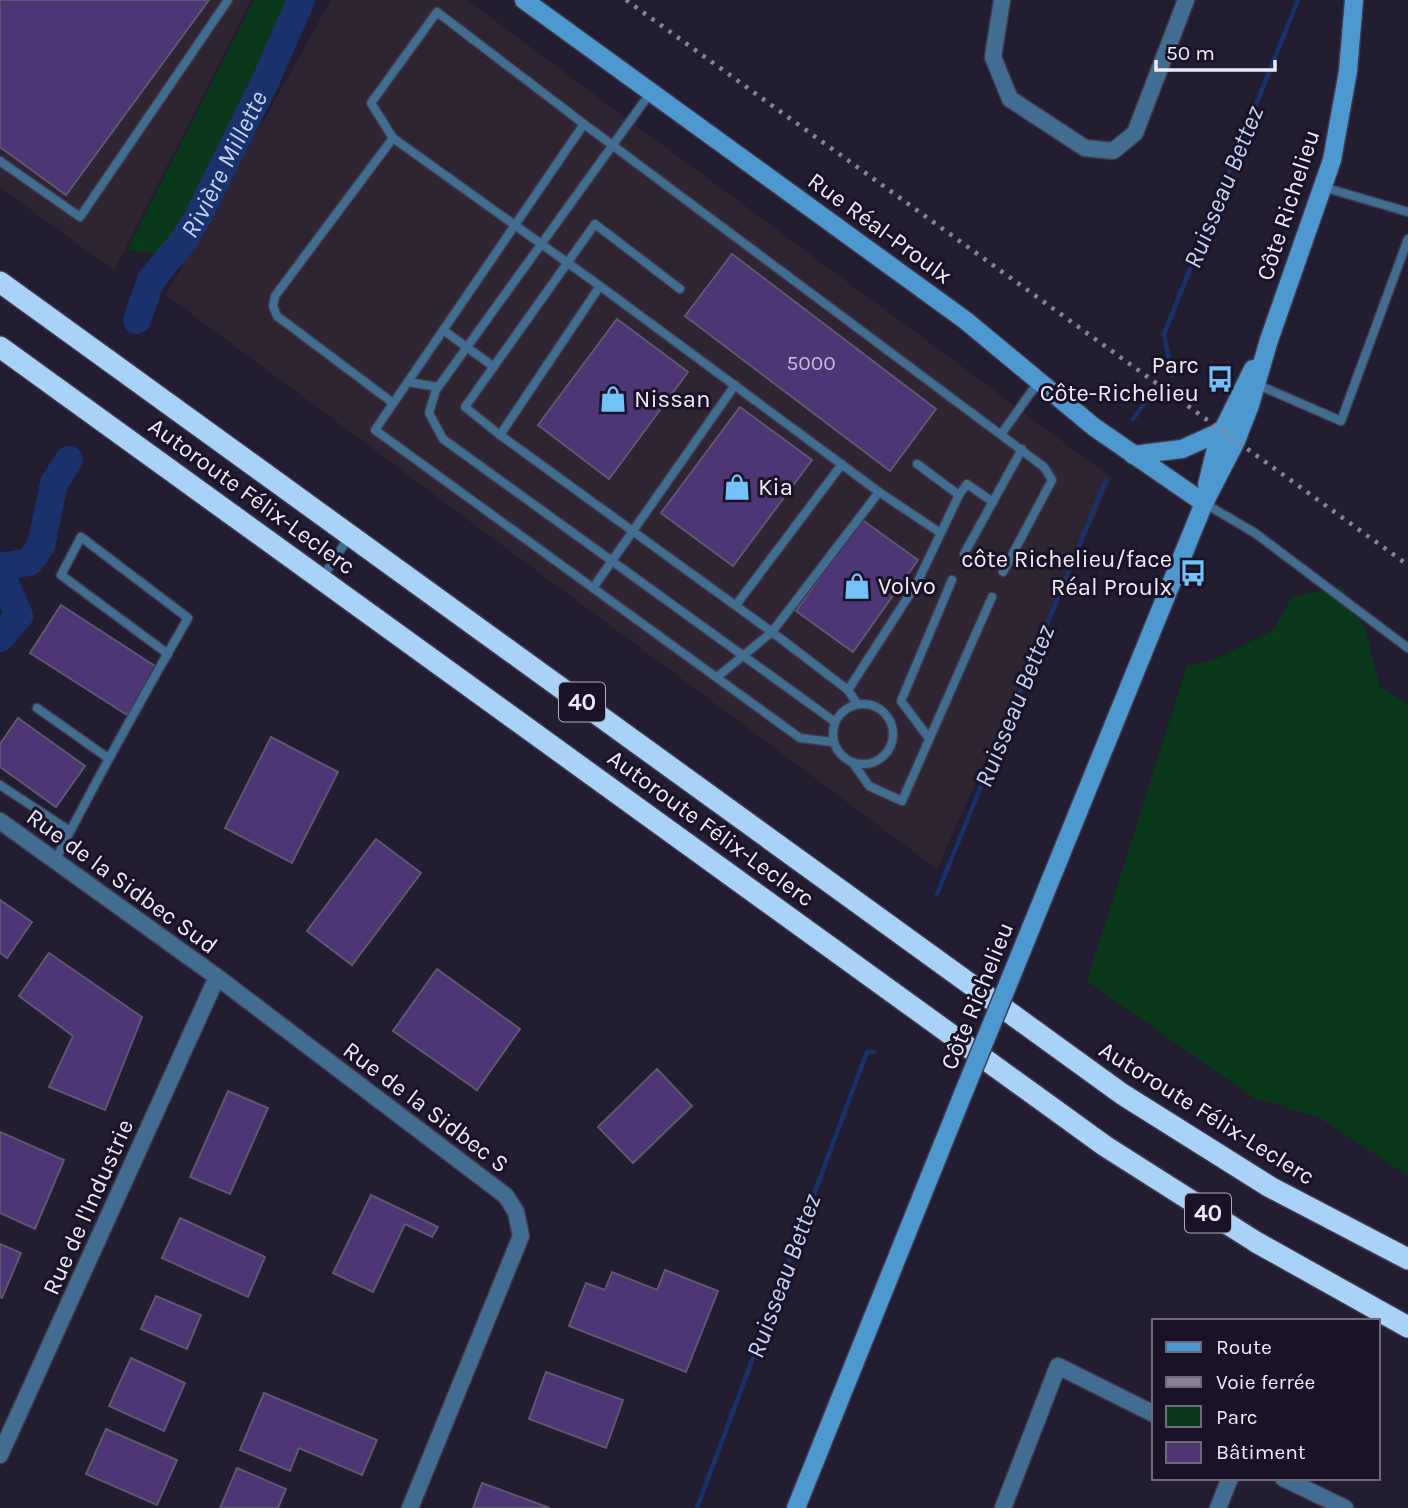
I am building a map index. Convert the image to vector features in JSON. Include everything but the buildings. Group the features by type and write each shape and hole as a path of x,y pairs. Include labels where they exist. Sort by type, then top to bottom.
{"highway":[{"name":"Autoroute Félix-Leclerc","path":"0,282 1122,1094 1259,1181 1408,1259"},
{"name":"Autoroute Félix-Leclerc","path":"0,347 1105,1146 1278,1255 1408,1327"}],"street":[{"name":"Rue Réal-Proulx","path":"524,0 974,326 1132,455 1203,502"},
{"path":"1002,0 993,57 1010,99 1085,148 1113,151 1135,133 1186,0"},
{"name":"Côte Richelieu","path":"796,1508 1203,502 1236,441 1332,160 1348,71 1354,0"},
{"name":"Côte Richelieu","path":"1203,502 1214,450 1269,340"},
{"path":"1132,455 1182,449 1222,431"},
{"name":"Rue de la Sidbec Sud","path":"0,821 217,977"},
{"name":"Rue de l'Industrie","path":"0,1455 217,977"},
{"name":"Rue de la Sidbec S","path":"217,977 506,1196 516,1212 521,1236 410,1508"},
{"path":"1003,1508 1058,1366 1152,1413"},
{"path":"1218,1508 1229,1480"},
{"path":"1287,1480 1345,1508"}],"lane":[{"path":"0,161 80,217 228,0"},
{"path":"939,532 879,492 568,261 514,227 393,138 371,103 437,12 1044,467 1052,480 1003,572"},
{"path":"651,92 438,387 429,413 443,439 835,722"},
{"path":"584,124 375,430 800,738 833,741"},
{"path":"393,138 275,296 273,306 277,316 393,403"},
{"path":"1323,187 1408,212"},
{"path":"680,289 595,224 465,407 772,632 848,690 857,704"},
{"path":"1256,384 1341,421 1408,239"},
{"path":"500,435 600,286"},
{"path":"443,330 468,345 494,367"},
{"path":"1002,433 1039,381"},
{"path":"408,382 438,387"},
{"path":"593,587 735,385"},
{"path":"964,554 1022,449"},
{"path":"736,606 842,464"},
{"path":"917,464 959,495"},
{"path":"848,690 916,583 959,495 968,484 993,502"},
{"path":"717,677 772,632 879,492"},
{"path":"1203,502 1255,533 1408,648"},
{"path":"322,578 350,535"},
{"path":"55,861 107,758 168,654 188,618 81,537 61,575 168,654"},
{"path":"928,737 901,701 953,580"},
{"path":"853,764 873,764 882,759 893,742 891,721 877,707 857,704 848,708 835,722 833,741 869,786 902,802 928,737 992,597"},
{"path":"37,708 107,758"},
{"path":"0,785 69,831"}],"shaded area":[{"path":"0,0 251,0 114,271 0,187"},
{"path":"331,0 467,0 1112,478 937,869 166,295"}],"green space":[{"path":"254,0 316,0 178,257 127,250"},
{"path":"1341,586 1365,628 1380,687 1408,704 1408,1176 1320,1118 1254,1098 1087,981 1187,666 1211,661 1273,630 1292,597"}],"waterway":[{"name":"Rivière Millette","path":"137,320 151,280 184,240 198,217 265,82 301,0"},
{"name":"Ruisseau Bettez","path":"1172,375 1164,334 1298,0"},
{"name":"Ruisseau Bettez","path":"1133,419 1149,397"},
{"name":"Rivière Millette","path":"0,567 29,562 41,546 54,483 69,460"},
{"name":"Ruisseau Bettez","path":"937,894 1106,480"},
{"name":"Rivière Millette","path":"0,571 19,616 0,638"},
{"name":"Ruisseau Bettez","path":"697,1508 867,1052 874,1052"}],"railway":[{"path":"626,0 1408,565"}],"place":[{"name":"Parc Côte-Richelieu","path":"1220,379"},
{"name":"Nissan","path":"613,399"},
{"name":"Kia","path":"737,487"},
{"name":"côte Richelieu/face Réal Proulx","path":"1193,573"},
{"name":"Volvo","path":"857,586"}]}
